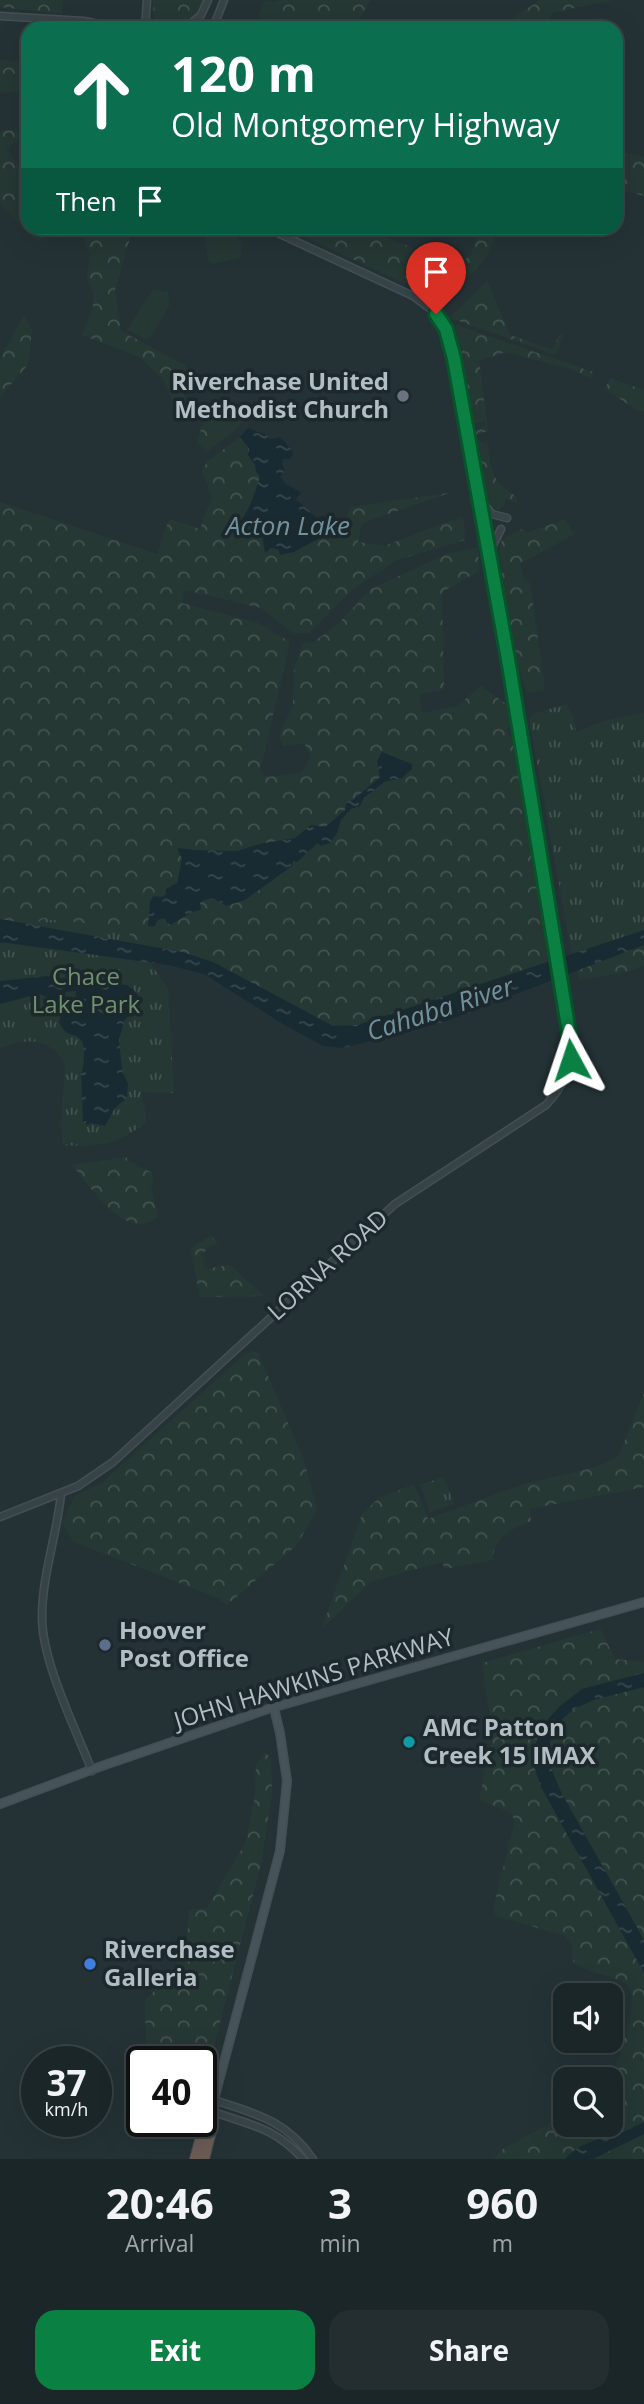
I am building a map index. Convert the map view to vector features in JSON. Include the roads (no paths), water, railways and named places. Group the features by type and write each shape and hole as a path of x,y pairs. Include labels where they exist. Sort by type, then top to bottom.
{"highway":[{"path":"195,2159 201,2137"},
{"path":"204,2159 210,2137"}],"main road":[{"name":"JOHN HAWKINS PARKWAY","path":"0,1804 274,1708 644,1602"},
{"path":"217,2089 280,1851 287,1782 274,1708"}],"street":[{"path":"146,21 147,0"},
{"path":"195,21 201,15 208,0"},
{"path":"216,21 224,0"},
{"path":"0,16 84,21"},
{"path":"34,18 45,21"},
{"name":"LORNA ROAD","path":"0,1517 61,1494 101,1471 132,1446 395,1204 546,1105 561,1088 571,1060 559,966 452,348 440,320 428,306 404,290 282,235"},
{"path":"478,496 488,511 507,517"},
{"path":"490,563 493,545 501,529"},
{"path":"61,1494 43,1600 43,1629 52,1666 92,1771"},
{"path":"217,2101 248,2110 279,2124 292,2134 313,2159"},
{"path":"217,2113 273,2133 303,2159"}],"water":[{"name":"Acton Lake","path":"248,428 267,435 269,439 280,437 292,450 293,455 290,459 284,459 282,463 285,470 280,477 287,485 301,492 296,500 318,518 322,515 344,527 334,532 325,528 318,539 294,552 280,555 279,550 272,547 265,553 262,536 255,526 251,524 243,530 236,527 248,508 260,476 248,455 249,448 240,437"},
{"path":"382,752 412,764 412,769 402,778 384,782 364,798 360,806 351,809 341,820 330,843 321,846 318,843 297,862 293,861 292,866 245,900 226,906 207,899 200,903 201,910 192,912 169,926 164,918 158,920 154,927 148,926 153,896 162,897 166,894 166,889 177,883 182,859 177,848 237,851 295,838 311,825 325,827 345,810 346,802 353,800 380,777 377,761"},
{"name":"Cahaba River","path":"0,919 182,952 213,962 333,1026 357,1025 644,930 644,945 444,1022 343,1048 323,1046 204,974 168,965 0,942"},
{"path":"46,976 127,985 138,996 140,1005 125,1020 119,1039 122,1070 128,1084 127,1098 115,1108 105,1126 83,1122 81,1075 84,1047 78,1037 67,1033 59,1022 62,1012 60,1002 75,999 76,991 66,992 55,1000 39,994 0,1004 0,981"},
{"path":"644,1673 644,1687 594,1700 574,1709 561,1720 548,1749 550,1765 561,1792 644,1940 644,1973 541,1787 532,1760 540,1728 559,1707 582,1689"},
{"path":"644,2122 644,2134 593,2159 565,2159 582,2146 607,2137 623,2137 623,2132"}],"place":[{"name":"Riverchase United Methodist Church","path":"403,396"},
{"name":"Hoover Post Office","path":"105,1645"},
{"name":"AMC Patton Creek 15 IMAX","path":"409,1742"},
{"name":"Riverchase Galleria","path":"90,1964"}],"park label":[{"name":"Chace Lake Park","path":"86,991"}]}
